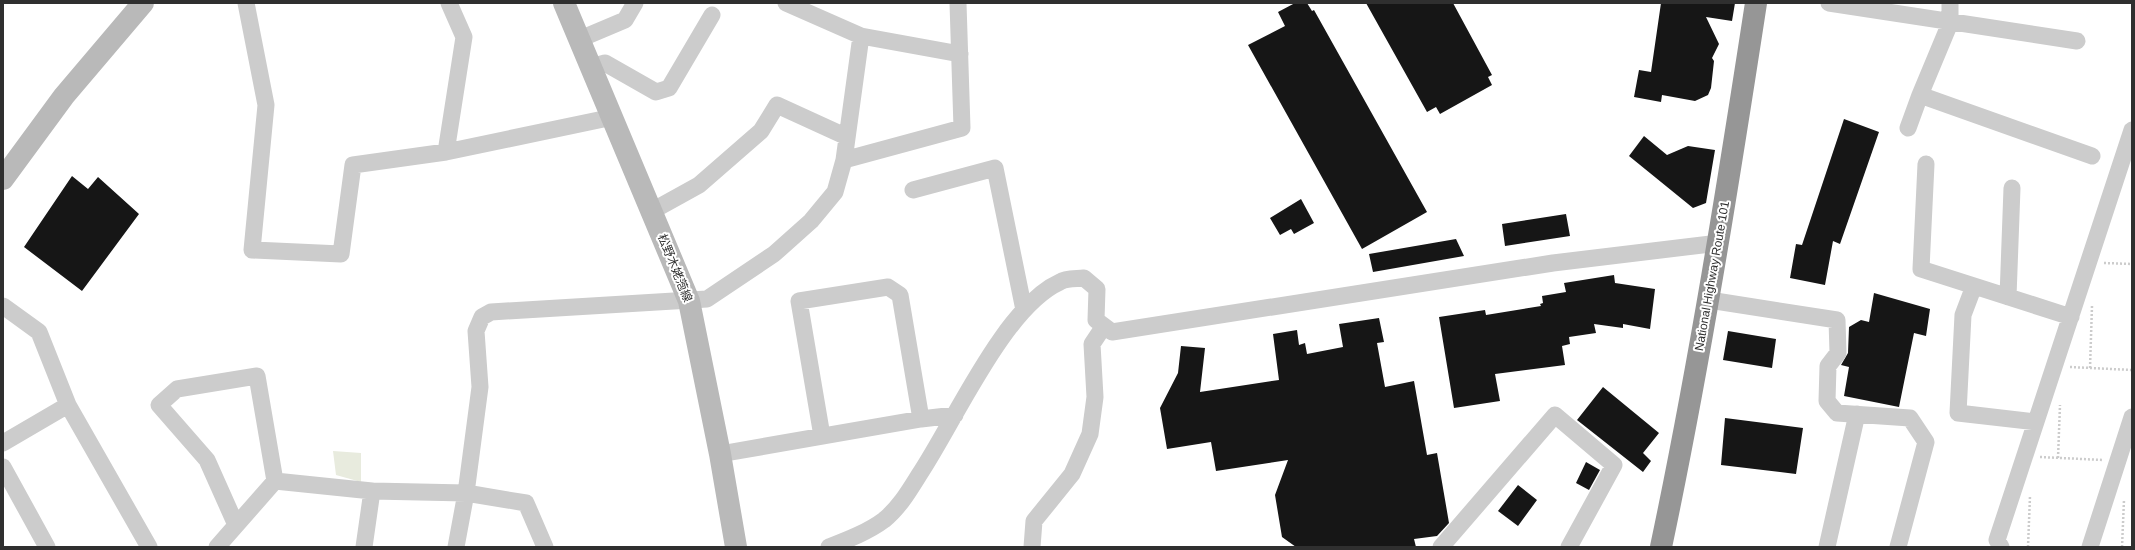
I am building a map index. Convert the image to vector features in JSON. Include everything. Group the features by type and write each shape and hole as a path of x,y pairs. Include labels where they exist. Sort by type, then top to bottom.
{"highway":[{"name":"National Highway Route 101","path":"1661,547 1685,435 1709,300 1756,3"}],"main road":[{"path":"3,179 64,96 143,3"},
{"name":"松野木姥萢線","path":"564,3 689,301 720,454 736,547"}],"street":[{"path":"246,3 266,105 252,250 341,254 354,166 446,152 613,117"},
{"path":"446,152 464,36 449,3"},
{"path":"580,39 625,20 635,3"},
{"path":"786,3 861,36 960,54"},
{"path":"844,160 962,128 958,3"},
{"path":"1829,3 1950,23 2078,41"},
{"path":"1908,128 1950,23 1950,3"},
{"path":"591,67 605,63 656,92 669,88 712,16"},
{"path":"456,547 466,493 480,387 476,331 482,316 491,312 707,299 774,254 811,221 835,192 844,160 861,36"},
{"path":"1920,95 2092,156"},
{"path":"652,212 704,180 760,131 777,105 847,137"},
{"path":"2001,547 1997,540 2132,130"},
{"path":"1926,164 1921,269 2070,317"},
{"path":"913,190 995,168 1024,310"},
{"path":"2008,297 2012,188"},
{"path":"829,547 852,538 883,521 902,502 994,348 1034,298 1061,281 1084,278 1097,289 1096,320 1112,332 1553,263 1718,243"},
{"path":"1974,286 1963,315 1958,413 2036,422"},
{"path":"822,436 799,301 888,287 900,295 920,419"},
{"path":"1709,300 1837,320 1838,353 1828,366 1827,401 1837,413 1910,418 1926,442 1898,547"},
{"path":"3,306 39,332 68,405 149,547"},
{"path":"1032,547 1034,521 1072,474 1090,434 1095,397 1092,344 1104,326"},
{"path":"236,525 207,460 159,405 177,389 257,376 275,481"},
{"path":"3,443 68,405"},
{"path":"1827,547 1857,414"},
{"path":"720,454 920,419 955,415"},
{"path":"1441,547 1555,415 1614,465 1570,547"},
{"path":"2090,547 2132,417"},
{"path":"3,467 47,547"},
{"path":"275,481 372,491 466,493 526,503 545,547"},
{"path":"217,547 275,481"},
{"path":"364,547 372,491"}],"path":[{"path":"2102,263 2132,264"},
{"path":"2090,368 2093,300"},
{"path":"2068,366 2132,370"},
{"path":"2058,458 2060,397"},
{"path":"2038,457 2111,460"},
{"path":"2028,547 2030,494"},
{"path":"2122,547 2124,494"}],"shaded area":[{"path":"333,451 361,453 361,482 336,475"}],"building":[{"path":"1295,3 1307,3 1312,11 1314,10 1427,212 1362,249 1248,45 1285,26 1278,12"},
{"path":"1366,3 1453,3 1492,75 1488,77 1492,85 1440,114 1436,107 1427,112"},
{"path":"1661,3 1735,3 1732,21 1706,17 1719,44 1712,58 1714,61 1711,88 1708,95 1695,101 1662,95 1661,102 1634,97 1639,70 1651,72"},
{"path":"1844,119 1879,132 1840,244 1833,241 1825,285 1790,278 1796,244 1802,245"},
{"path":"1644,136 1667,155 1688,146 1715,150 1706,203 1693,208 1629,156"},
{"path":"72,176 88,189 98,177 139,214 82,291 24,247"},
{"path":"1301,199 1314,223 1294,234 1291,229 1280,235 1270,218"},
{"path":"1566,214 1570,236 1505,246 1502,224"},
{"path":"1456,239 1464,256 1373,272 1369,254"},
{"path":"1614,275 1615,283 1655,289 1650,329 1623,324 1623,328 1594,324 1596,333 1569,337 1570,344 1562,346 1565,365 1495,374 1500,401 1454,408 1439,317 1485,310 1486,315 1541,306 1540,304 1543,303 1542,296 1566,292 1564,283"},
{"path":"1874,293 1930,309 1926,336 1914,333 1899,407 1844,396 1849,367 1841,365 1848,353 1849,327 1861,320 1869,322"},
{"path":"1379,318 1384,342 1377,343 1385,387 1414,381 1427,455 1437,453 1449,523 1437,536 1414,539 1416,547 1296,547 1282,537 1275,495 1288,460 1216,471 1211,442 1167,449 1160,408 1178,373 1181,346 1205,348 1200,392 1279,380 1273,334 1297,330 1299,345 1305,343 1307,354 1343,347 1339,324"},
{"path":"1728,331 1776,339 1772,368 1723,360"},
{"path":"1603,387 1659,433 1643,453 1651,461 1643,472 1577,420"},
{"path":"1725,418 1803,428 1796,474 1721,465"},
{"path":"1586,462 1600,470 1589,490 1576,483"},
{"path":"1518,485 1537,500 1518,526 1498,511"}]}
